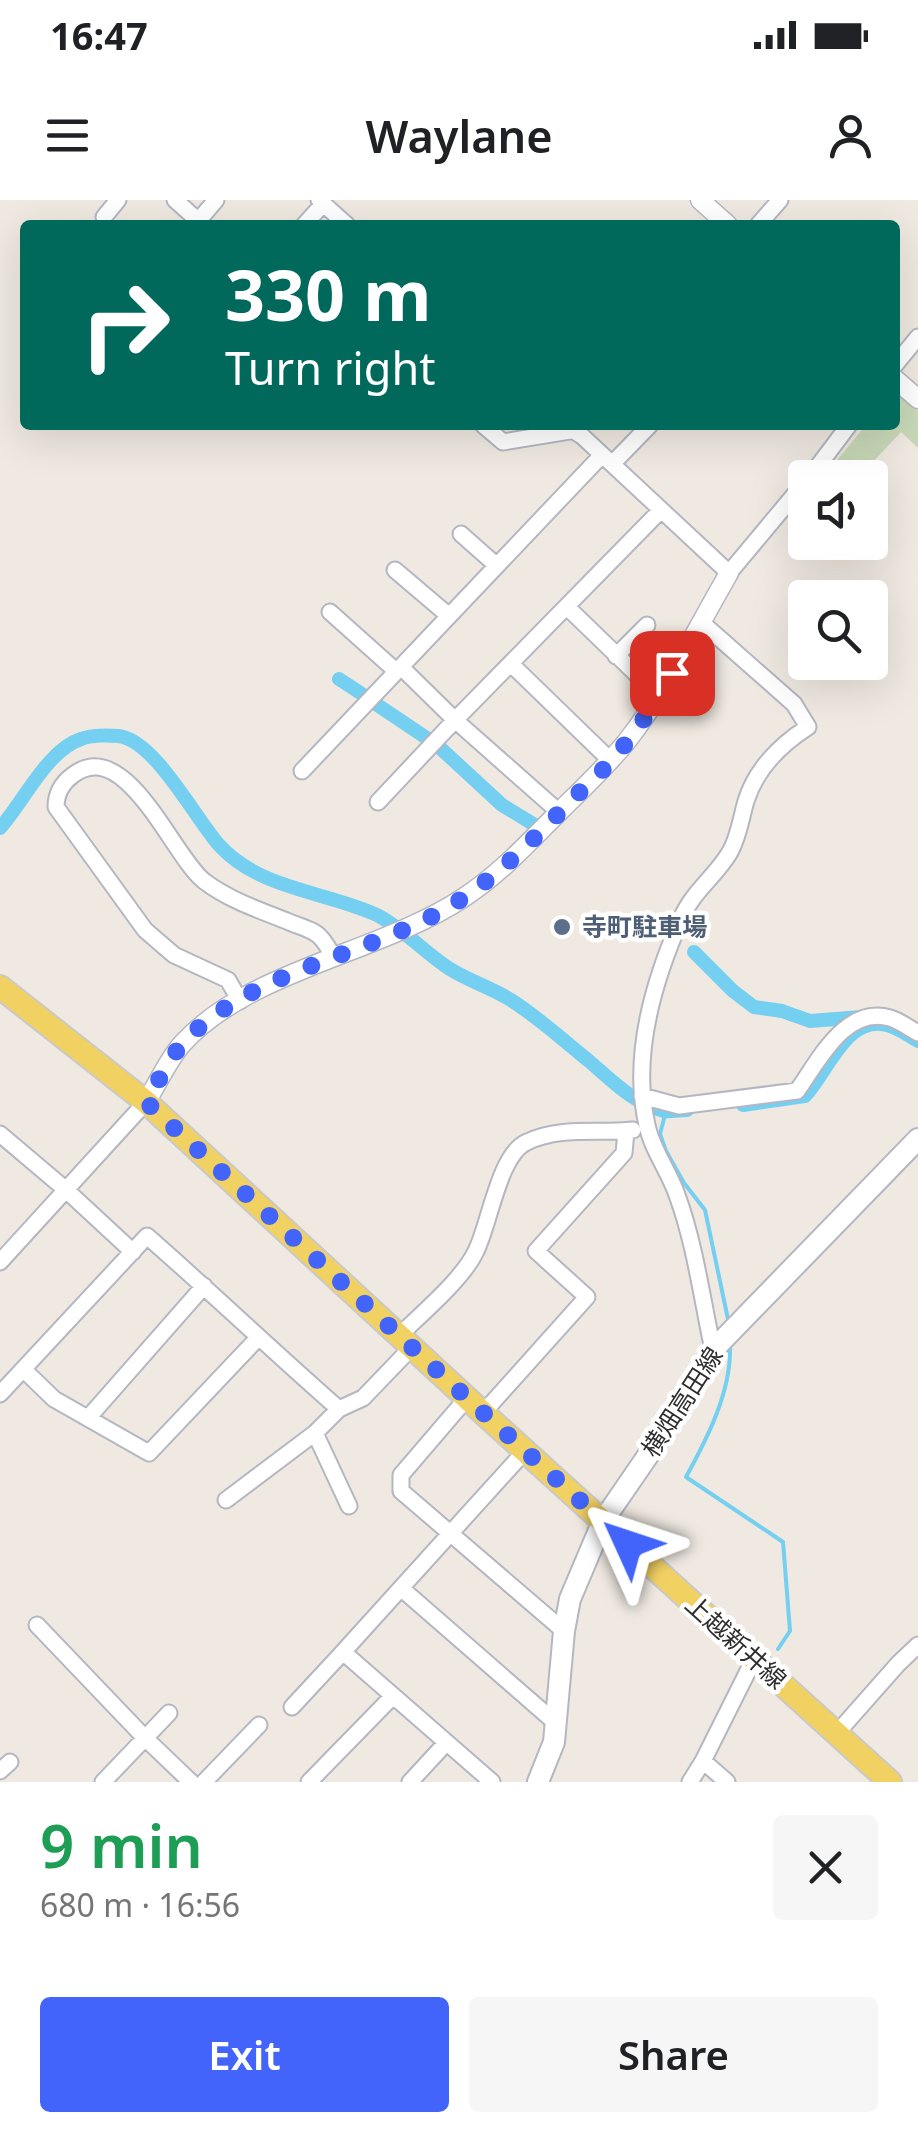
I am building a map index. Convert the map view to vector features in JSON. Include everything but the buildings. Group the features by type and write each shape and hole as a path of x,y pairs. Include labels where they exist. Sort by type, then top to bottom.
{"main road":[{"name":"上越新井線","path":"0,988 146,1102 890,1782"},
{"name":"横畑高田線","path":"538,1782 554,1742 570,1599 603,1520 714,1350 918,1139"}],"street":[{"path":"104,217 118,200"},
{"path":"175,200 197,220"},
{"path":"700,200 722,220"},
{"path":"762,220 780,200"},
{"path":"321,202 341,220"},
{"path":"900,359 918,337"},
{"path":"489,430 503,442 558,430"},
{"path":"571,430 582,436 729,573"},
{"path":"302,772 496,565 607,459 644,430"},
{"path":"822,460 845,430"},
{"path":"0,1262 146,1102 180,1046 201,1027 240,1000 281,980 422,921 465,897 507,865 611,761 660,696 729,573 788,503"},
{"path":"378,802 661,510"},
{"path":"461,534 496,565"},
{"path":"394,570 448,616"},
{"path":"566,607 660,696"},
{"path":"330,612 559,812"},
{"path":"701,622 794,704 808,727 787,740 762,768 752,785 729,854 682,917 644,1037 642,1096 647,1128 677,1193 714,1350"},
{"path":"616,656 647,625"},
{"path":"510,664 611,761"},
{"path":"240,1000 228,980 174,956 145,930 56,807 61,787 79,770 104,770 128,781 198,877 245,904 320,935 333,958"},
{"path":"642,1096 679,1106 797,1091 836,1038 857,1021 888,1018 918,1034"},
{"path":"226,1500 315,1433 339,1409 364,1398 474,1255 506,1164 518,1146 568,1131 647,1128"},
{"path":"564,1630 402,1491 401,1475 586,1298 536,1251 624,1153 626,1130"},
{"path":"0,1134 134,1252"},
{"path":"0,1394 147,1236 339,1409"},
{"path":"88,1418 204,1286"},
{"path":"23,1369 54,1399 148,1453 258,1338"},
{"path":"315,1433 349,1506"},
{"path":"292,1707 525,1450"},
{"path":"402,1589 557,1724"},
{"path":"36,1625 191,1782"},
{"path":"837,1732 918,1645"},
{"path":"343,1652 492,1782"},
{"path":"690,1782 754,1659"},
{"path":"309,1782 392,1696"},
{"path":"102,1782 169,1712"},
{"path":"204,1782 258,1725"},
{"path":"410,1782 446,1743"},
{"path":"703,1761 727,1782"}],"green space":[{"path":"900,395 918,411 918,448 901,432 875,460 837,460 862,430 900,430"}],"waterway":[{"path":"339,679 368,698"},
{"path":"373,702 431,741"},
{"path":"0,828 46,765 69,745 100,736 132,740 173,781 219,845 235,860 273,881 377,915 450,969 521,1007 633,1097 664,1111 687,1110"},
{"path":"438,746 502,805 538,827"},
{"path":"694,952 754,1007 810,1021 862,1017"},
{"path":"743,1105 805,1096 840,1046 862,1027 890,1026 918,1041"},
{"path":"666,1111 660,1134 684,1183 705,1210 729,1324"},
{"path":"730,1344 723,1396 686,1477 783,1542 790,1631 778,1649"}],"place":[{"name":"寺町駐車場","path":"562,927"}],"route":[{"path":"628,1544 146,1102 180,1046 220,1013 281,980 422,921 493,876 611,761 660,696 672,673"}]}
